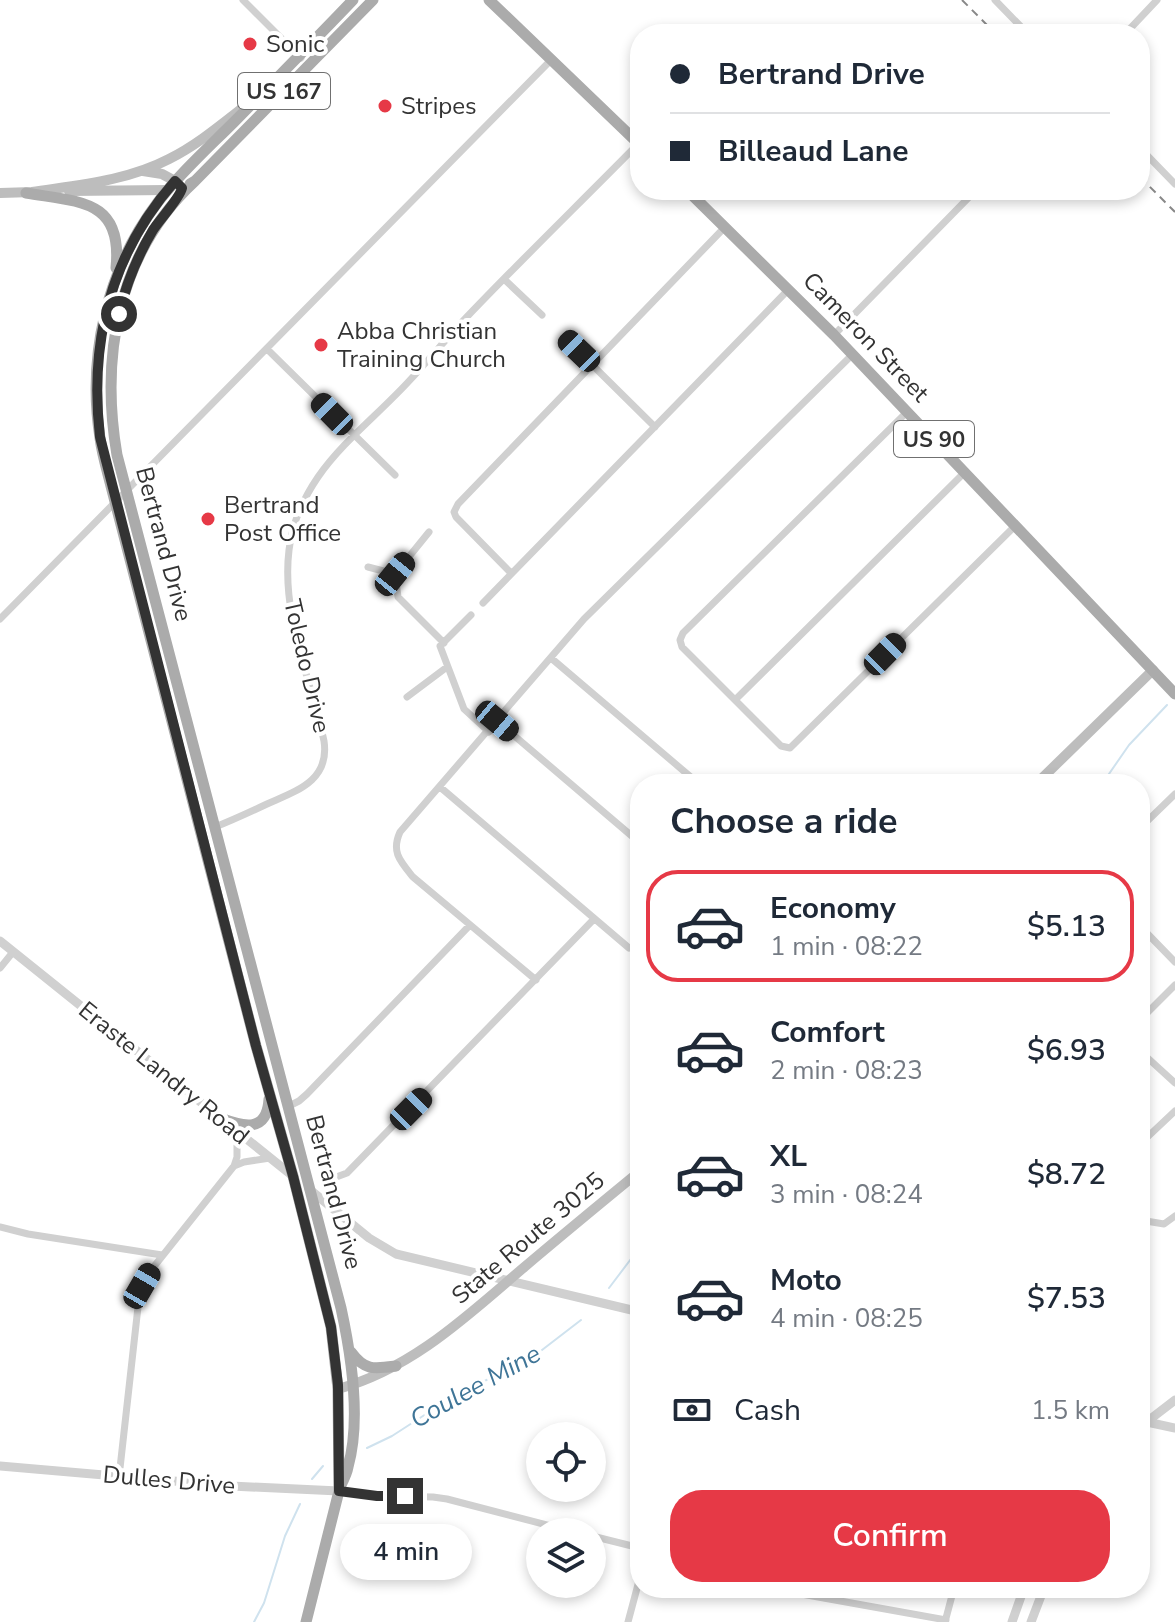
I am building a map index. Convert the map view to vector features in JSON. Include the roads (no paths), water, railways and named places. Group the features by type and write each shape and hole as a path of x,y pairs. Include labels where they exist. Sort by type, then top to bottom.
{"main road":[{"name":"US 167","path":"261,95 353,0"},
{"name":"US 167","path":"176,188 195,181 373,0"},
{"path":"489,0 630,135"},
{"path":"26,193 92,183 158,165 183,152 261,95"},
{"name":"Bertrand Drive","path":"261,95 137,234 104,315 96,387 100,437 116,503 331,1327 338,1389 339,1491"},
{"path":"141,171 162,174 176,188"},
{"path":"0,193 176,188"},
{"name":"Bertrand Drive","path":"176,188 135,264 124,293 114,336 111,409 117,455 289,1106 349,1348 353,1385 348,1467 339,1491 306,1622"},
{"path":"26,193 92,206 106,217 117,239 115,283"},
{"name":"Cameron Street","path":"697,200 853,354 1175,694"},
{"path":"1046,774 1153,670"},
{"path":"220,1118 248,1127 256,1124 267,1114 270,1095"},
{"name":"State Route 3025","path":"338,1389 396,1366 442,1335 630,1179"},
{"path":"349,1348 369,1368 396,1366"}],"street":[{"path":"243,0 309,66"},
{"path":"995,0 1018,24"},
{"path":"1134,24 1157,0"},
{"path":"0,619 552,59"},
{"name":"Toledo Drive","path":"215,827 299,790 313,779 323,764 326,749 323,731 290,608 288,582 289,552 297,517 309,492 325,467 354,436 630,153"},
{"path":"1150,158 1175,184"},
{"path":"834,335 966,200"},
{"path":"511,573 456,517 458,504 725,227"},
{"path":"505,280 542,315"},
{"path":"483,603 789,289"},
{"path":"565,338 655,427"},
{"path":"267,349 395,475"},
{"path":"536,980 413,877 399,859 395,845 400,832 584,619 853,354"},
{"path":"908,411 683,633 680,640 682,647 781,746 794,746 1016,525"},
{"path":"735,700 965,472"},
{"path":"429,532 395,574 398,597 444,643"},
{"path":"368,567 395,574"},
{"path":"471,615 440,646 464,709 489,732"},
{"path":"551,658 687,774"},
{"path":"407,697 447,667"},
{"path":"497,721 630,834"},
{"path":"440,787 629,948"},
{"path":"1150,818 1175,794"},
{"path":"331,1179 347,1173 594,919"},
{"path":"289,1106 307,1094 470,925"},
{"path":"228,933 242,932"},
{"path":"1150,936 1175,962"},
{"name":"Eraste Landry Road","path":"0,941 369,1238 396,1254 630,1310"},
{"path":"0,968 13,952"},
{"path":"1150,1010 1175,985"},
{"path":"1150,1060 1175,1083"},
{"path":"1150,1135 1175,1111"},
{"path":"119,1477 142,1286 162,1255 234,1166 237,1132"},
{"path":"234,1166 270,1158"},
{"path":"1150,1222 1164,1224 1175,1216"},
{"path":"0,1227 162,1255"},
{"path":"1150,1418 1175,1400"},
{"path":"1150,1424 1175,1428"},
{"name":"Dulles Drive","path":"0,1466 231,1486 339,1491"},
{"path":"339,1491 447,1499 526,1520"},
{"path":"606,1540 630,1546"},
{"path":"628,1622 634,1598"},
{"path":"822,1598 945,1621 951,1598"},
{"path":"1012,1622 1020,1598"},
{"path":"1031,1622 1040,1598"}],"waterway":[{"name":"Coulee Mine","path":"1109,774 1129,745 1167,705"},
{"name":"Coulee Mine","path":"609,1288 630,1260"},
{"name":"Coulee Mine","path":"367,1448 392,1436 457,1394 529,1360 581,1320"},
{"name":"Coulee Mine","path":"312,1479 323,1466"},
{"name":"Coulee Mine","path":"254,1622 264,1603 285,1536 300,1504"}],"railway":[{"path":"962,0 986,24"},
{"path":"1150,187 1175,212"}],"place":[{"name":"Sonic","path":"250,44"},
{"name":"Stripes","path":"385,106"},
{"name":"Abba Christian Training Church","path":"321,345"},
{"name":"Bertrand Post Office","path":"208,519"}]}
